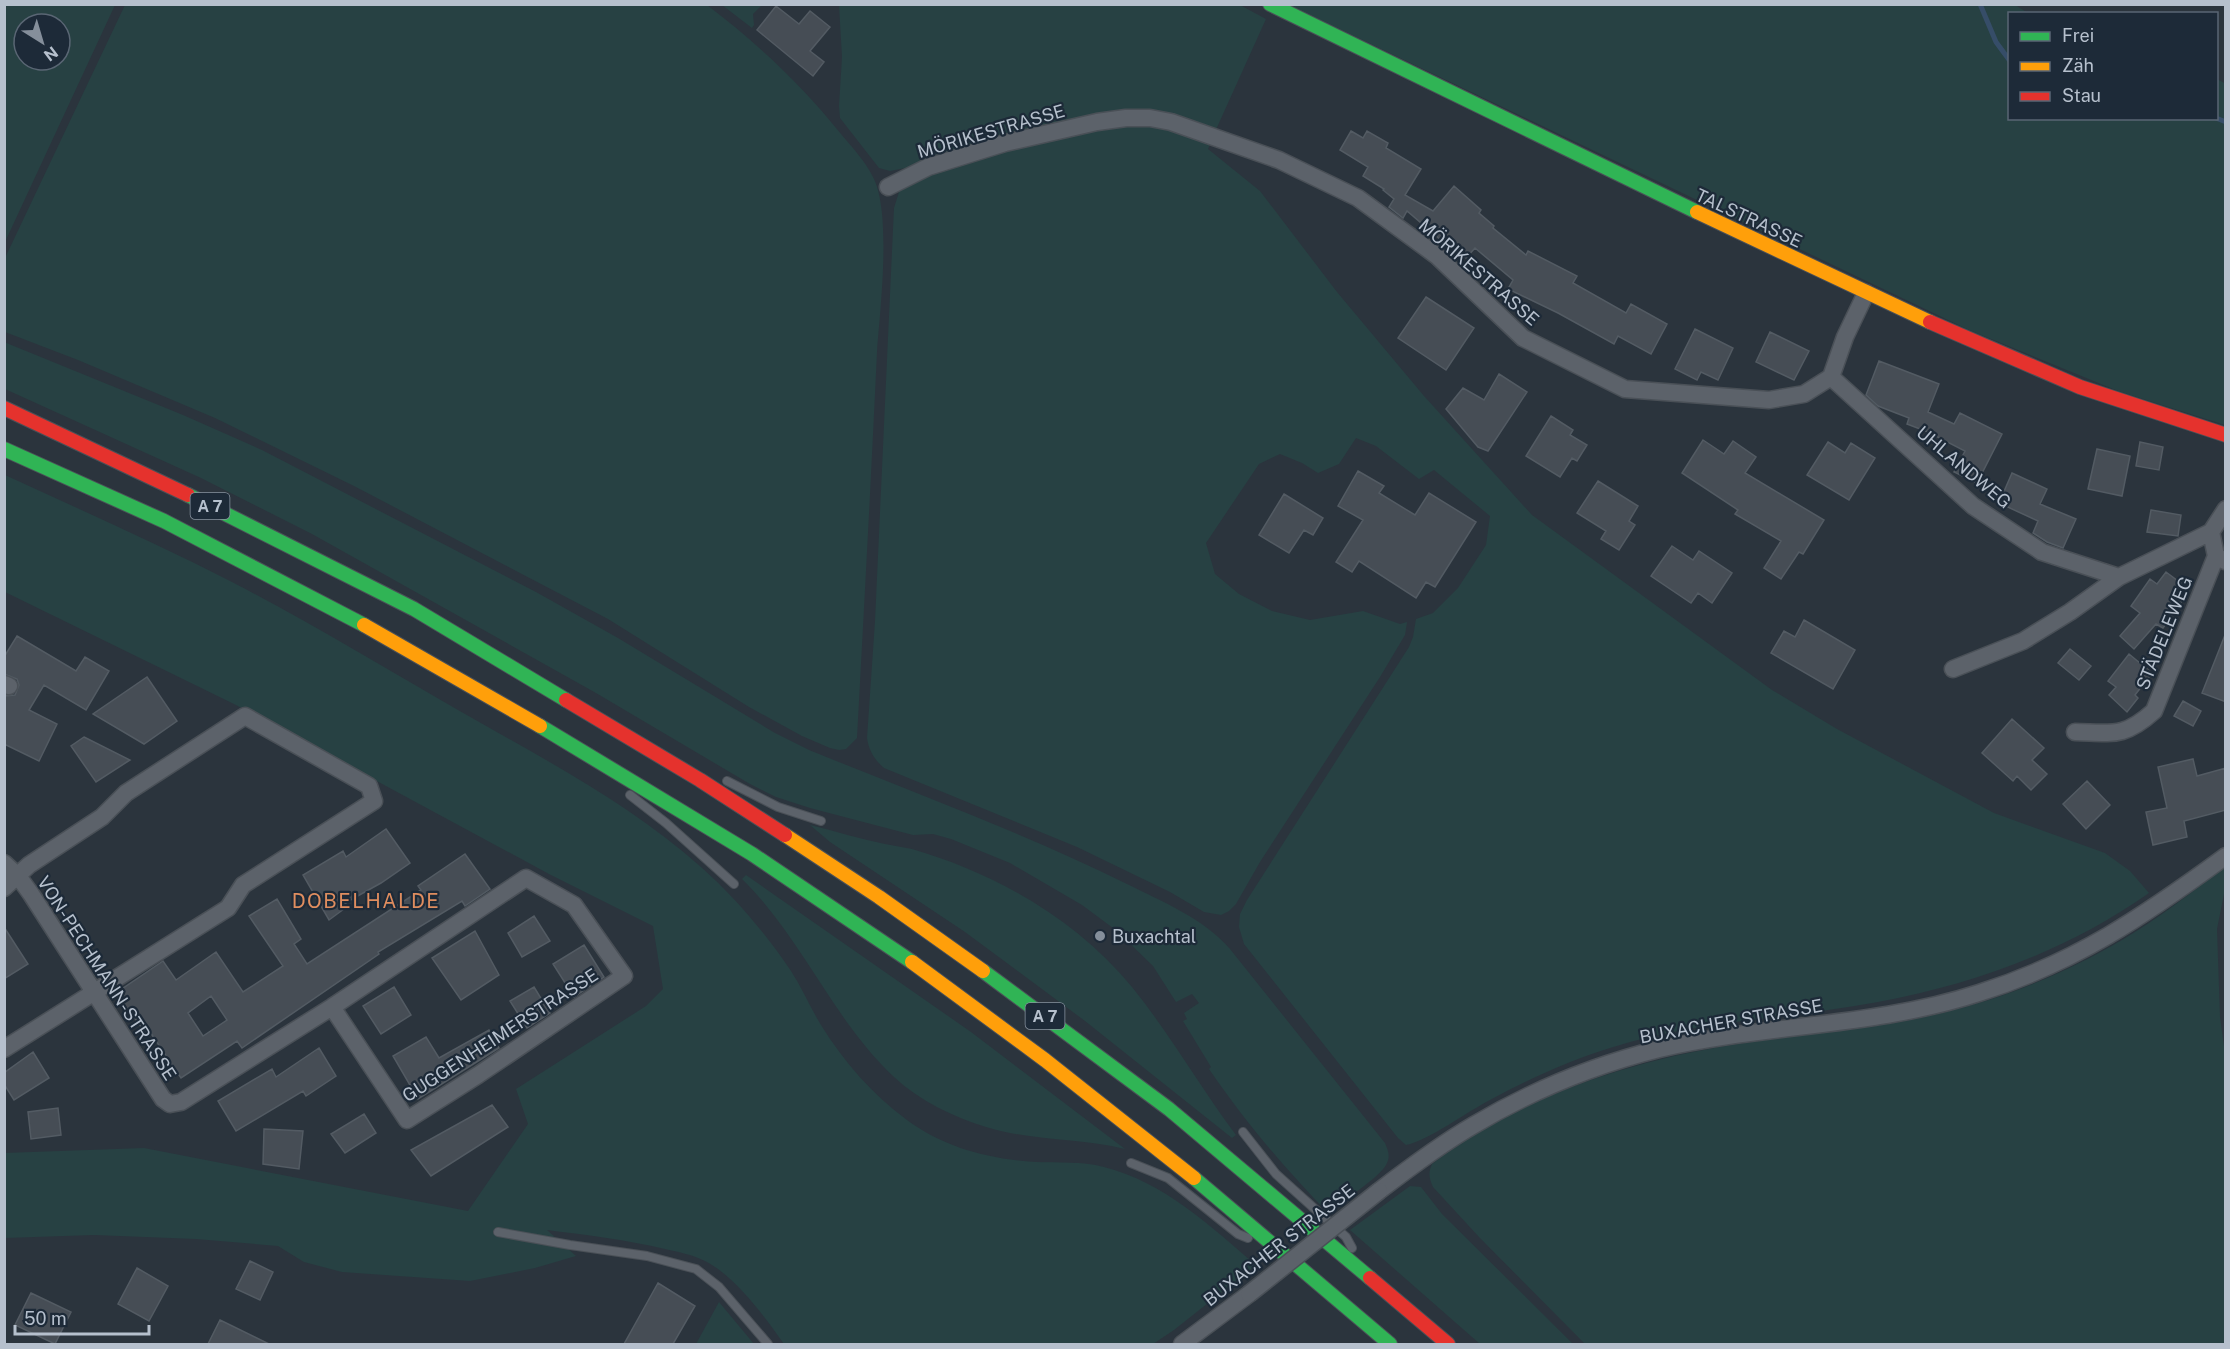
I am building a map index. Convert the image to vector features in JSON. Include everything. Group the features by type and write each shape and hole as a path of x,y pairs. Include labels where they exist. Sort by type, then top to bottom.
{"main road":[{"name":"TALSTRASSE","path":"1270,4 1591,162 2013,360 2080,387 2226,435"},
{"name":"A 7","path":"4,408 151,476 414,609 700,780 879,897 1026,1001 1168,1109 1448,1344"},
{"name":"A 7","path":"4,449 162,520 323,601 606,764 724,836 829,904 993,1021 1148,1139 1390,1344"}],"street":[{"name":"MÖRIKESTRASSE","path":"888,188 928,167 1016,141 1097,122 1126,118 1150,118 1171,122 1279,160 1358,198 1437,256 1522,338 1625,388 1769,400 1804,394 1831,377"},
{"path":"1831,377 1845,338 1866,293"},
{"name":"UHLANDWEG","path":"1831,377 1974,506 2042,552 2119,577"},
{"path":"1953,669 2023,641 2070,612 2119,577 2211,531 2226,509"},
{"path":"2211,531 2221,559"},
{"name":"STÄDELEWEG","path":"2075,732 2119,733 2133,728 2154,711 2221,559"},
{"path":"4,888 29,865 102,817 126,792 245,716 369,786 374,801 243,885 228,908 4,1049"},
{"name":"BUXACHER STRASSE","path":"1182,1344 1379,1191 1474,1125 1561,1082 1659,1049 1796,1027 1869,1019 1939,1005 1977,994 2076,955 2163,902 2226,856"},
{"name":"VON-PECHMANN-STRASSE","path":"4,863 18,876 163,1099 170,1104 181,1102"},
{"name":"GUGGENHEIMERSTRASSE","path":"181,1102 332,1007 526,878 574,905 624,976 478,1075 406,1120 332,1007"}],"lane":[{"path":"606,764 629,794 666,823 734,884"},
{"path":"700,780 726,781 778,807 821,820"},
{"path":"1243,1132 1276,1174 1346,1237 1370,1279"},
{"path":"1131,1163 1168,1178 1238,1234 1281,1250"},
{"path":"498,1232 647,1256 696,1269 709,1277 725,1293 768,1344"}],"green space":[{"path":"1238,4 1266,19 1214,134 1163,117 890,171 879,168 840,118 842,57 839,5"},
{"path":"4,5 115,5 5,242"},
{"path":"125,5 707,5 761,49 794,81 866,165 879,193 882,214 882,288 857,738 846,749 830,748 802,736 749,707 608,619 354,486 215,418 5,332 5,258"},
{"path":"722,5 762,5 753,14 752,28"},
{"path":"1289,5 2015,5 2026,12 2008,12 2008,120 2218,120 2218,80 2226,84 2225,425 2118,391 1969,330"},
{"path":"1150,122 1212,140 1208,149 1260,191 1337,292 1424,396 1532,515 1772,690 1837,729 1994,813 2105,853 2130,871 2149,893 2086,932 1985,975 1914,994 1845,1008 1676,1031 1595,1053 1519,1085 1436,1132 1406,1145 1398,1138 1244,944 1239,927 1240,914 1247,900 1409,647 1416,619 1433,613 1458,588 1486,545 1490,516 1434,470 1419,479 1376,446 1356,438 1339,464 1318,473 1280,454 1259,464 1206,543 1215,574 1239,594 1272,611 1310,620 1363,611 1400,624 1407,622 1405,635 1380,677 1260,862 1236,904 1229,911 1221,915 1204,912 1170,892 1077,847 884,768 869,747 867,738 875,621 894,208 899,192 906,185 932,171 1090,128"},
{"path":"4,342 262,450 536,592 618,638 775,733 809,750 1049,848 1182,912 1208,928 1230,949 1385,1143 1389,1156 1388,1162 1382,1171 1368,1183 1327,1212 1265,1143 1209,1069 1211,1067 1183,1021 1187,1019 1184,1013 1199,1003 1192,994 1176,1002 1153,966 1117,931 1082,905 1010,863 951,839 933,834 913,835 810,808 776,797 750,784 596,693 312,534 201,478 5,389"},
{"path":"5,475 176,554 261,597 584,782 644,822 701,867 738,903 791,971 839,1052 870,1088 922,1130 952,1145 985,1155 1036,1162 1087,1164 1126,1174 1147,1183 1185,1207 1256,1265 1153,1344 784,1344 759,1310 738,1287 727,1276 705,1261 670,1250 592,1236 547,1230 576,1256 535,1268 470,1281 342,1272 304,1262 278,1246 196,1239 94,1235 5,1238 4,1153 144,1148 468,1211 528,1124 516,1089 646,1006 663,989 653,926 549,874 236,705 5,592"},
{"path":"810,825 912,849 943,859 1003,885 1060,920 1086,940 1132,987 1236,1135 1232,1138 1085,1021 965,932 830,842"},
{"path":"2225,867 2225,889 2217,929 2220,1017 2226,1061 2225,1344 1585,1344 1433,1187 1430,1178 1432,1164 1504,1118 1581,1084 1621,1070 1703,1050 1894,1023 1989,1000 2057,974 2101,952 2149,923"},
{"path":"746,875 971,1032 1125,1149 1003,1132 961,1118 915,1094 872,1055 782,927 742,879"},
{"path":"1410,1186 1421,1187 1442,1214 1573,1344 1480,1344 1350,1230"},
{"path":"719,1302 754,1344 696,1344"}],"building":[{"path":"776,6 799,24 810,11 830,27 810,51 824,62 813,76 757,30"},
{"path":"1351,131 1363,138 1367,131 1388,143 1386,148 1421,169 1405,195 1433,211 1454,186 1481,210 1479,213 1494,226 1493,228 1526,255 1528,251 1577,276 1573,283 1626,313 1631,304 1667,324 1651,354 1618,336 1614,344 1508,289 1513,280 1475,248 1466,258 1451,245 1449,247 1407,211 1403,218 1389,207 1394,199 1384,189 1363,176 1368,167 1340,150"},
{"path":"1426,297 1474,328 1446,370 1398,338"},
{"path":"1695,329 1733,348 1718,380 1701,372 1697,380 1675,369"},
{"path":"1770,332 1809,351 1794,380 1756,362"},
{"path":"1879,361 1939,384 1928,412 1954,424 1960,413 2002,434 1977,483 1954,472 1965,451 1907,424 1909,418 1878,406 1866,395"},
{"path":"1499,374 1527,392 1488,451 1478,447 1446,409 1463,388 1484,400"},
{"path":"1551,416 1573,430 1570,435 1587,445 1577,461 1572,458 1560,477 1526,456"},
{"path":"1703,440 1724,454 1733,441 1756,457 1745,473 1824,520 1803,554 1799,552 1781,579 1764,568 1781,541 1735,514 1738,510 1682,473"},
{"path":"1828,442 1845,453 1851,443 1875,458 1849,500 1807,475"},
{"path":"2140,442 2163,447 2159,470 2136,466"},
{"path":"2097,449 2130,456 2122,496 2088,489"},
{"path":"1358,471 1384,486 1379,493 1415,515 1429,493 1476,522 1435,587 1426,582 1416,598 1359,561 1352,572 1336,562 1363,520 1338,506"},
{"path":"2012,473 2047,489 2040,504 2076,519 2063,548 2033,533 2038,521 1999,503"},
{"path":"1598,481 1638,506 1629,521 1635,525 1619,550 1601,539 1606,531 1577,513"},
{"path":"1284,494 1323,518 1313,535 1304,530 1289,553 1259,535"},
{"path":"2151,510 2181,515 2178,536 2147,532"},
{"path":"1672,546 1693,560 1699,551 1732,573 1712,603 1698,593 1691,603 1651,576"},
{"path":"2166,572 2186,587 2177,598 2182,601 2163,628 2156,624 2134,649 2120,636 2140,613 2131,606 2150,579 2157,584"},
{"path":"1804,620 1855,650 1833,689 1771,653 1784,631 1795,637"},
{"path":"2226,635 2226,702 2202,693"},
{"path":"17,636 76,671 85,657 109,671 86,710 44,685 29,710 57,724 39,761 4,744 4,696 15,695 19,685 17,679 4,674 4,657"},
{"path":"2070,649 2091,666 2079,680 2058,663"},
{"path":"2129,654 2152,673 2135,695 2138,698 2127,712 2109,695 2116,687 2108,681"},
{"path":"147,677 177,721 144,744 93,714"},
{"path":"2183,701 2201,711 2193,726 2174,716"},
{"path":"2012,719 2044,748 2032,760 2047,774 2031,790 2017,776 2013,781 1982,753"},
{"path":"84,737 130,760 96,782 71,746"},
{"path":"2193,759 2197,776 2226,768 2226,810 2184,821 2187,837 2153,845 2146,812 2167,808 2158,767"},
{"path":"2087,781 2110,805 2086,829 2063,804"},
{"path":"386,829 410,863 381,883 345,903 348,906 329,920 303,875 343,851 346,857"},
{"path":"465,854 490,889 465,906 462,901 378,952 379,954 242,1048 237,1041 181,1078 148,1029 145,1032 116,993 163,961 176,980 216,952 243,992 283,966 249,916 277,899 301,939 294,944 307,964 421,890 418,886","holes":["211,996 227,1020 203,1036 188,1013"]},
{"path":"534,916 550,941 522,957 508,933"},
{"path":"4,927 28,964 4,979"},
{"path":"475,931 499,975 461,1000 432,958"},
{"path":"584,945 604,977 574,997 553,964"},
{"path":"394,987 411,1015 381,1034 363,1006"},
{"path":"534,987 550,1013 527,1028 510,1001"},
{"path":"489,1030 499,1048 418,1099 393,1056 426,1037 439,1058"},
{"path":"319,1048 336,1076 306,1096 303,1091 236,1131 218,1101 272,1069 276,1077"},
{"path":"33,1052 49,1078 14,1100 4,1084 4,1073"},
{"path":"492,1105 508,1127 431,1176 411,1150"},
{"path":"58,1108 61,1135 31,1139 28,1112"},
{"path":"364,1114 376,1133 345,1153 331,1134"},
{"path":"264,1129 303,1131 299,1169 263,1164"},
{"path":"250,1261 273,1272 260,1300 236,1289"},
{"path":"137,1268 168,1286 149,1321 118,1304"},
{"path":"658,1283 695,1306 673,1344 624,1344"},
{"path":"31,1293 71,1312 55,1344 15,1325"},
{"path":"220,1320 269,1344 208,1344"}],"waterway":[{"path":"1980,4 1996,42 2008,58"},
{"path":"2218,119 2226,122"}],"traffic: fast":[{"path":"1270,4 1697,212"},
{"path":"4,449 164,521 364,625"},
{"path":"188,495 414,609 566,700"},
{"path":"540,726 752,854 912,962"},
{"path":"983,971 1169,1109 1370,1278"},
{"path":"1194,1178 1390,1344"}],"traffic: slow":[{"path":"1697,212 1930,322"},
{"path":"364,625 540,726"},
{"path":"785,835 879,897 983,971"},
{"path":"912,962 1045,1060 1194,1178"}],"traffic: jam":[{"path":"1930,322 2080,387 2226,435"},
{"path":"4,408 188,495"},
{"path":"566,700 700,780 785,835"},
{"path":"1370,1278 1448,1344"}],"place":[{"name":"Buxachtal","path":"1100,936"}],"district":[{"name":"DOBELHALDE","path":"366,901"}]}
